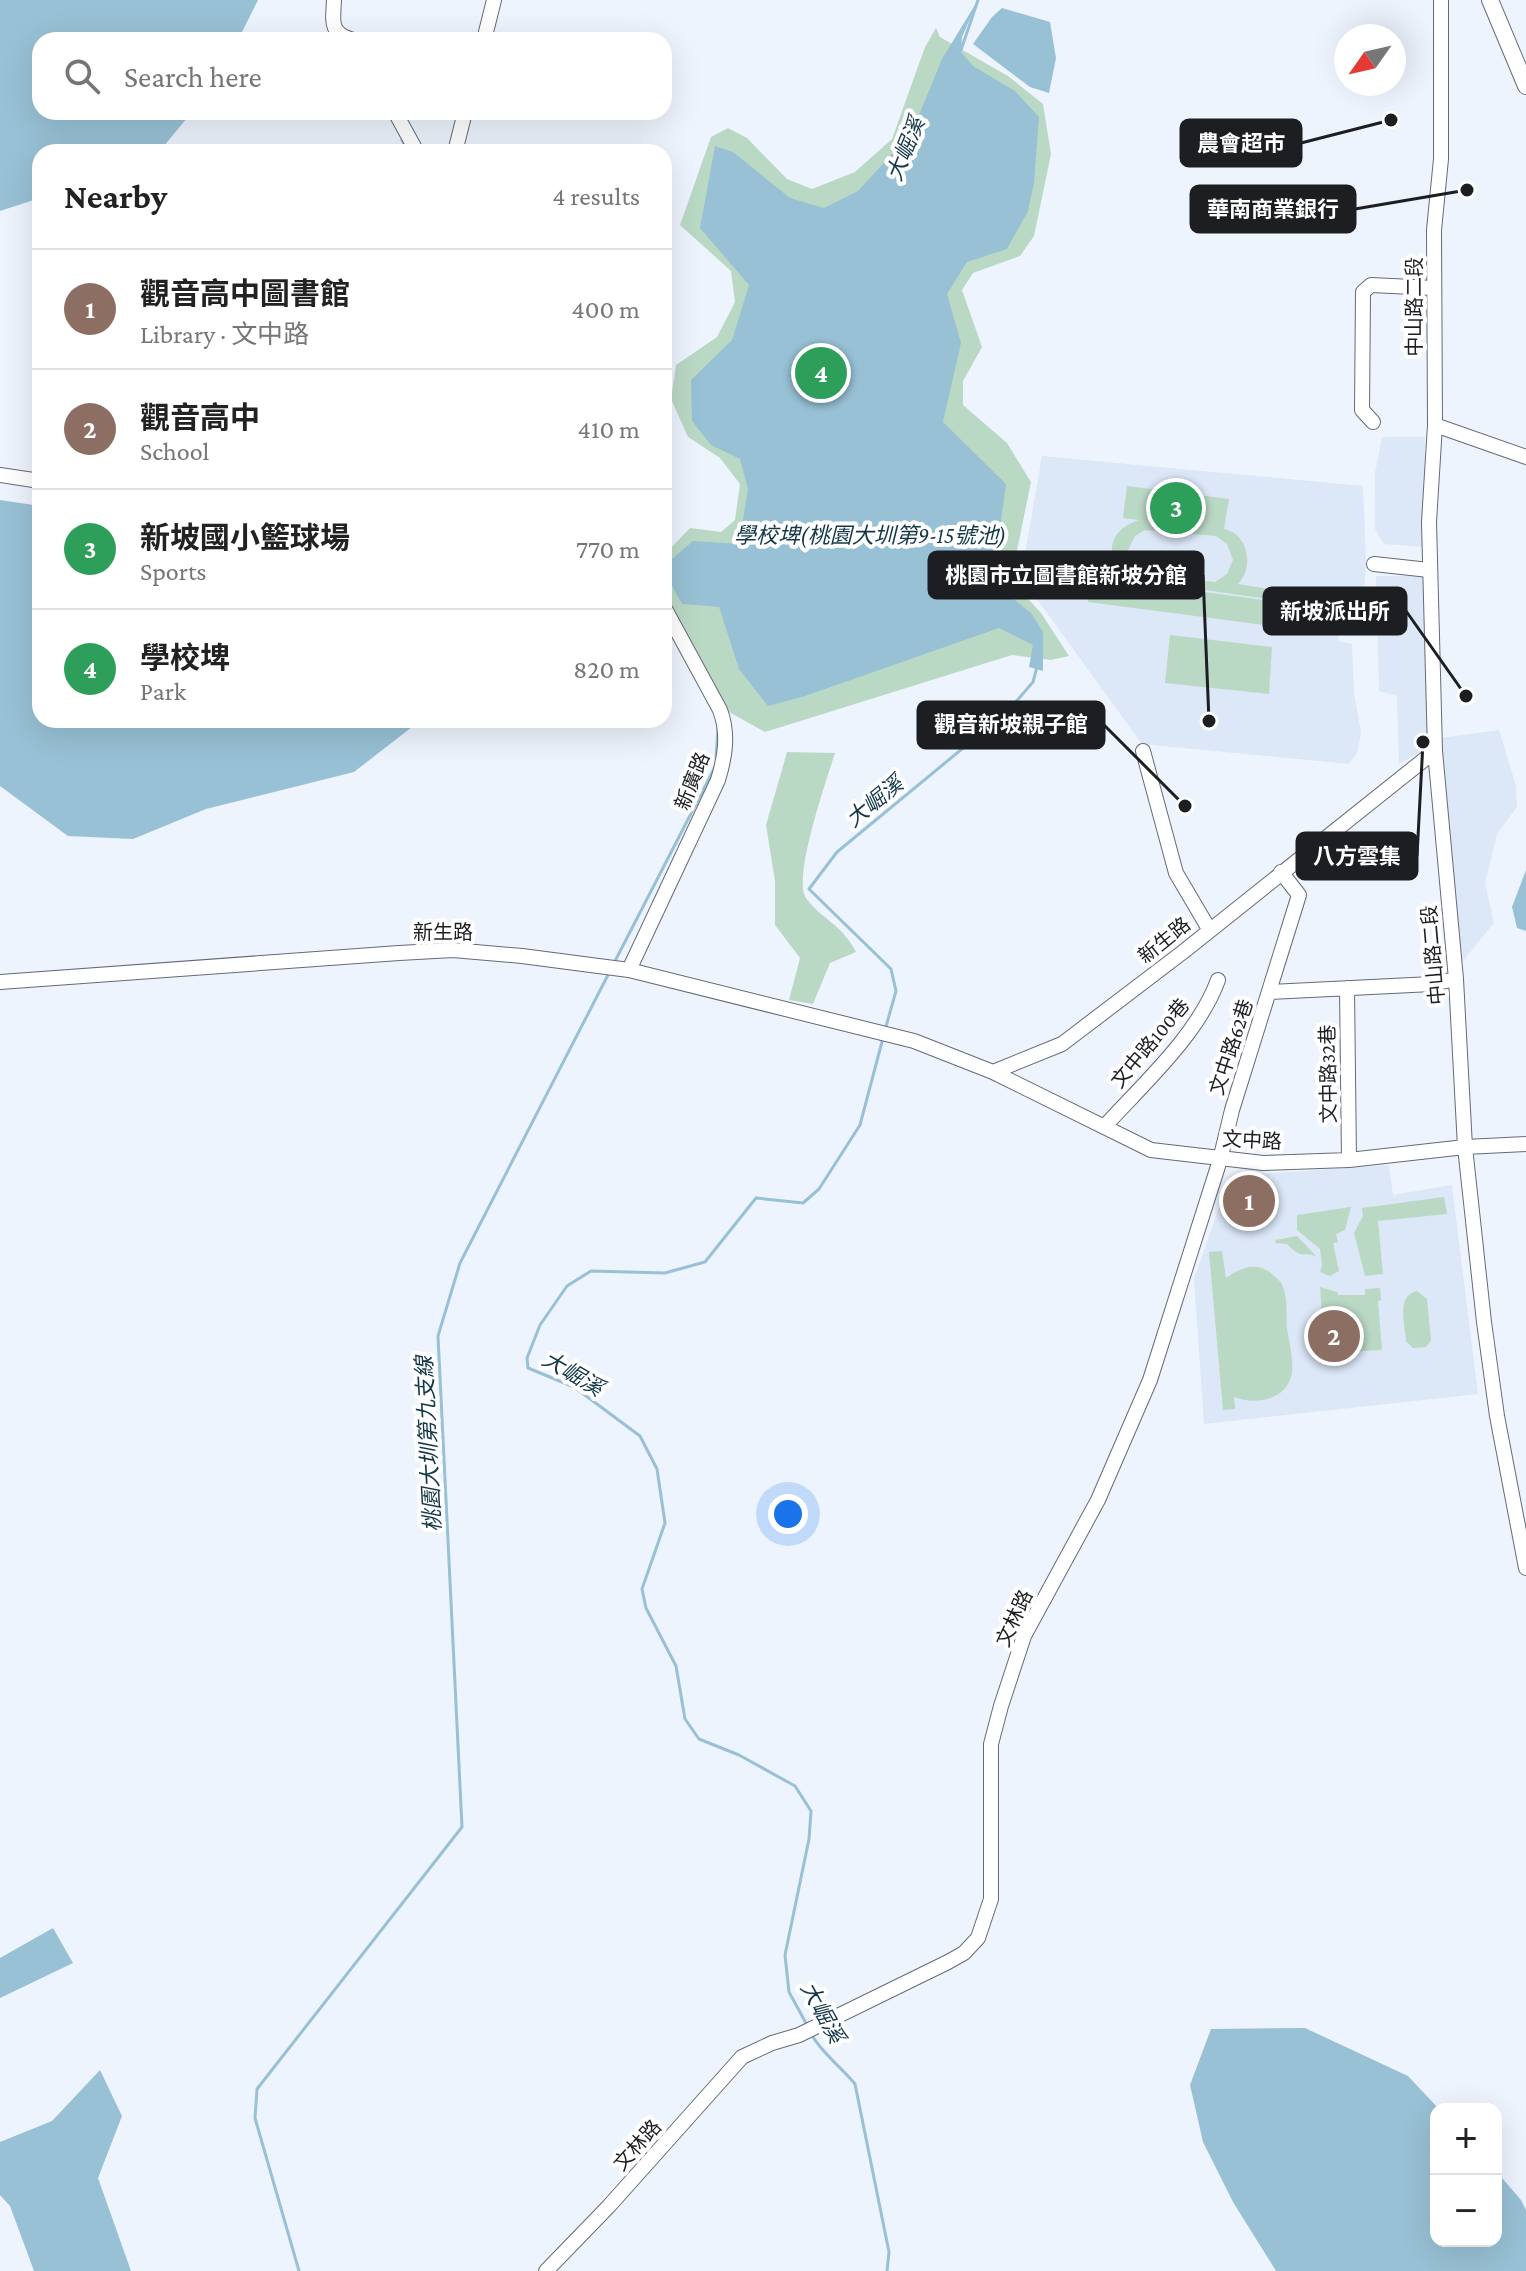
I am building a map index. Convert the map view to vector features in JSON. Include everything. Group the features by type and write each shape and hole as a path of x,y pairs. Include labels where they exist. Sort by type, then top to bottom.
{"main road":[{"path":"1490,0 1526,86"}],"street":[{"path":"334,0 333,26 337,32"},
{"path":"486,32 494,0"},
{"name":"中山路二段","path":"1441,0 1441,159 1434,230 1433,288 1435,425 1429,522 1435,751 1456,979 1465,1147 1497,1416 1526,1568"},
{"path":"399,120 413,144"},
{"path":"457,144 463,120"},
{"path":"1373,422 1362,410 1363,292 1371,285 1433,288"},
{"path":"1435,425 1526,457"},
{"path":"0,475 32,480"},
{"path":"1374,564 1429,570"},
{"name":"新廣路","path":"629,970 718,780 726,756 724,719 672,622"},
{"path":"1143,751 1176,873 1209,929"},
{"name":"新生路","path":"0,982 453,950 522,956 629,970 914,1041 993,1072 1062,1044 1435,751"},
{"name":"文中路62巷","path":"1220,1160 1232,1110 1299,895 1281,872"},
{"path":"1269,992 1432,984 1456,979"},
{"name":"文中路100巷","path":"1104,1127 1169,1056 1210,1002 1218,980"},
{"name":"文中路32巷","path":"1347,988 1349,1160"},
{"name":"文中路","path":"993,1072 1151,1150 1220,1160 1263,1163 1349,1160 1465,1147 1526,1144"},
{"name":"文林路","path":"546,2271 609,2206 742,2057 804,2032 948,1962 964,1953 978,1938 991,1899 991,1744 1001,1706 1024,1636 1098,1500 1150,1380 1220,1160"}],"shaded area":[{"path":"1382,437 1425,437 1423,547 1384,544 1375,529 1375,473"},
{"path":"1042,456 1363,486 1366,561 1363,606 1342,611 1338,641 1352,644 1354,693 1361,733 1357,753 1349,764 1142,744 1021,577"},
{"path":"1376,576 1423,576 1428,748 1399,764 1397,696 1379,691"},
{"path":"1499,730 1516,786 1517,807 1497,834 1485,883 1494,923 1459,966 1441,738"},
{"path":"1389,1165 1393,1195 1452,1185 1478,1394 1204,1424 1194,1279 1230,1176"}],"green space":[{"name":"學校埤(桃園大圳第9-15號池)","path":"936,28 940,37 1008,76 1043,104 1051,154 1034,236 1020,256 973,273 962,290 982,347 963,381 963,405 1007,443 1031,482 1011,580 1041,613 1069,656 1051,660 1012,655 765,732 729,712 672,616 672,547 690,528 721,532 735,520 740,484 720,458 688,437 672,401 676,365 717,337 735,302 731,271 680,225 711,137 728,128 747,138 787,179 812,189 855,172 892,139 925,47"},
{"path":"1127,486 1229,499 1224,529 1239,537 1244,544 1247,561 1238,584 1269,589 1268,599 1107,576 1108,569 1117,569 1112,552 1114,538 1139,520 1123,518","holes":["1145,530 1216,536 1227,544 1233,560 1227,574 1215,582 1146,574 1132,564 1127,552 1135,536"]},
{"path":"1090,576 1284,603 1280,627 1088,602"},
{"path":"1170,635 1272,647 1269,694 1165,683"},
{"path":"787,752 835,753 812,828 803,887 806,898 844,934 856,952 830,963 813,1004 789,1000 800,958 775,925 775,881 766,825"},
{"path":"1444,1197 1447,1214 1378,1221 1383,1274 1365,1276 1354,1233 1363,1216 1362,1208"},
{"path":"1351,1207 1345,1230 1336,1234 1338,1242 1333,1243 1339,1271 1330,1276 1320,1272 1320,1249 1297,1230 1297,1215"},
{"path":"1297,1236 1317,1257 1300,1254 1287,1244 1275,1243 1276,1240"},
{"path":"1222,1251 1226,1278 1244,1268 1256,1267 1268,1271 1281,1282 1286,1300 1292,1366 1287,1385 1275,1396 1259,1401 1234,1397 1235,1409 1223,1410 1209,1252"},
{"path":"1320,1287 1338,1295 1365,1295 1365,1289 1380,1288 1381,1300 1378,1301 1382,1350 1325,1353"},
{"path":"1417,1291 1427,1299 1431,1340 1426,1347 1413,1348 1406,1341 1403,1312 1406,1299"}],"water":[{"path":"0,0 258,0 242,32 32,32 32,120 185,120 166,144 32,144 32,201 0,211"},
{"name":"學校埤(桃園大圳第9-15號池)","path":"978,0 962,37 961,52 973,66 1015,91 1039,117 1034,183 1028,211 1007,249 967,262 947,294 961,343 943,422 1006,484 995,564 1000,588 1031,613 1043,632 1043,671 1029,667 1033,645 999,628 768,706 739,669 719,607 682,604 672,586 672,559 693,541 739,544 748,489 740,459 711,445 692,421 691,380 732,340 749,285 700,228 715,146 733,152 790,198 824,208 858,191 912,132 942,59"},
{"path":"1002,8 1050,22 1056,58 1049,93 1030,87 973,44"},
{"path":"0,500 32,505 32,728 411,728 354,772 206,809 133,839 68,836 0,786"},
{"path":"1526,870 1526,931 1517,928 1512,907"},
{"path":"53,1928 73,1963 0,1998 0,1958"},
{"path":"1305,2028 1408,2076 1433,2103 1430,2103 1430,2247 1502,2247 1502,2178 1526,2210 1526,2271 1276,2271 1233,2202 1203,2142 1190,2085 1211,2029"},
{"path":"100,2070 122,2116 98,2178 131,2271 34,2271 10,2206 0,2195 0,2142 52,2121"}],"waterway":[{"name":"大崛溪","path":"961,50 978,0"},
{"name":"桃園大圳第九支線","path":"402,140 404,144"},
{"name":"大崛溪","path":"885,1030 896,991 891,969 809,889 837,852 1008,711 1033,682 1037,667"},
{"name":"桃園大圳第九支線","path":"716,759 718,727"},
{"name":"桃園大圳第九支線","path":"614,963 715,767"},
{"name":"桃園大圳第九支線","path":"299,2271 255,2118 257,2089 462,1827 438,1336 460,1263 609,973"},
{"name":"大崛溪","path":"807,2025 789,1992 785,1955 809,1839 811,1811 795,1786 739,1755 699,1739 685,1719 676,1666 646,1608 642,1589 665,1523 657,1469 640,1436 574,1387 528,1368 527,1358 540,1325 567,1286 591,1271 665,1273 705,1262 756,1198 803,1203 819,1189 860,1125 883,1038"},
{"name":"大崛溪","path":"812,2035 855,2084 889,2252 887,2271"}],"place":[{"name":"農會超市","path":"1391,120"},
{"name":"華南商業銀行","path":"1467,190"},
{"name":"學校埤","path":"821,373"},
{"name":"新坡國小籃球場","path":"1176,508"},
{"name":"新坡派出所","path":"1466,696"},
{"name":"桃園市立圖書館新坡分館","path":"1209,721"},
{"name":"八方雲集","path":"1423,742"},
{"name":"觀音新坡親子館","path":"1185,806"},
{"name":"觀音高中圖書館","path":"1249,1201"},
{"name":"觀音高中","path":"1334,1336"}]}
